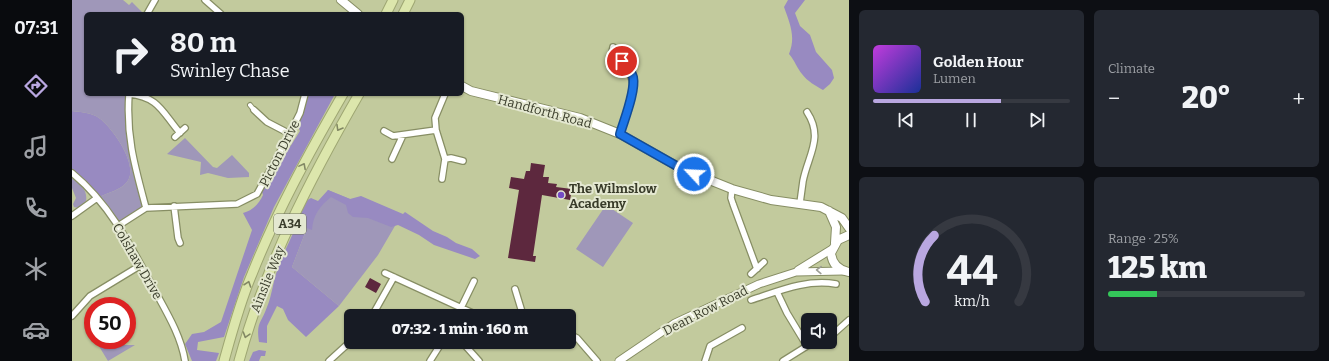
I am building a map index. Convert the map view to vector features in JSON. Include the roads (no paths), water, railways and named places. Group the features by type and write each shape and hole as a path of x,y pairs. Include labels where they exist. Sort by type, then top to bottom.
{"highway":[{"path":"387,12 393,0"},
{"path":"404,12 410,0"},
{"name":"Ainslie Way","path":"224,361 239,309 266,240 288,193 342,96"},
{"name":"Ainslie Way","path":"239,361 266,276 327,150 358,96"}],"main road":[{"path":"341,0 356,12"},
{"name":"Handforth Road","path":"464,87 580,118 620,134 682,169 732,189 771,200 821,207 842,218 849,228"},
{"path":"829,211 836,227 833,246 833,261 846,272"},
{"path":"833,246 842,237 849,235"}],"street":[{"path":"148,12 154,0"},
{"path":"205,0 219,12"},
{"path":"613,47 610,59 622,61 633,77 633,86 620,134"},
{"path":"129,96 129,140 146,208"},
{"path":"144,96 152,100 180,136 185,128"},
{"name":"Picton Drive","path":"118,226 146,208 237,204 252,198 261,189 290,134 300,113 305,96"},
{"path":"442,179 445,159 436,130 435,118 444,96"},
{"path":"250,105 267,122 290,134"},
{"path":"800,203 803,181 815,137 814,125 807,112"},
{"path":"384,131 393,136 436,130"},
{"path":"392,159 403,135"},
{"path":"445,159 451,158 463,162"},
{"name":"Colshaw Drive","path":"72,172 97,198 118,226 174,326 185,361"},
{"path":"732,189 732,204 757,269"},
{"path":"72,216 97,198"},
{"path":"174,206 180,243"},
{"name":"Dean Row Road","path":"796,272 833,246"},
{"path":"751,274 764,262"},
{"path":"72,316 90,296 141,265"},
{"name":"Dean Row Road","path":"619,361 675,323 732,295 772,278 796,272 846,272"},
{"path":"385,274 466,309"},
{"path":"376,309 394,278"},
{"path":"462,307 474,281"},
{"path":"751,300 804,283 823,282 836,284"},
{"path":"515,289 521,309"},
{"path":"777,292 787,313 801,336"},
{"path":"837,331 849,320"},
{"path":"705,361 710,346 742,328"},
{"path":"576,338 593,359"},
{"path":"329,361 344,347"},
{"path":"430,361 438,349"},
{"path":"468,349 478,361"},
{"path":"783,361 802,349"}],"place":[{"name":"The Wilmslow Academy","path":"561,195"}]}
